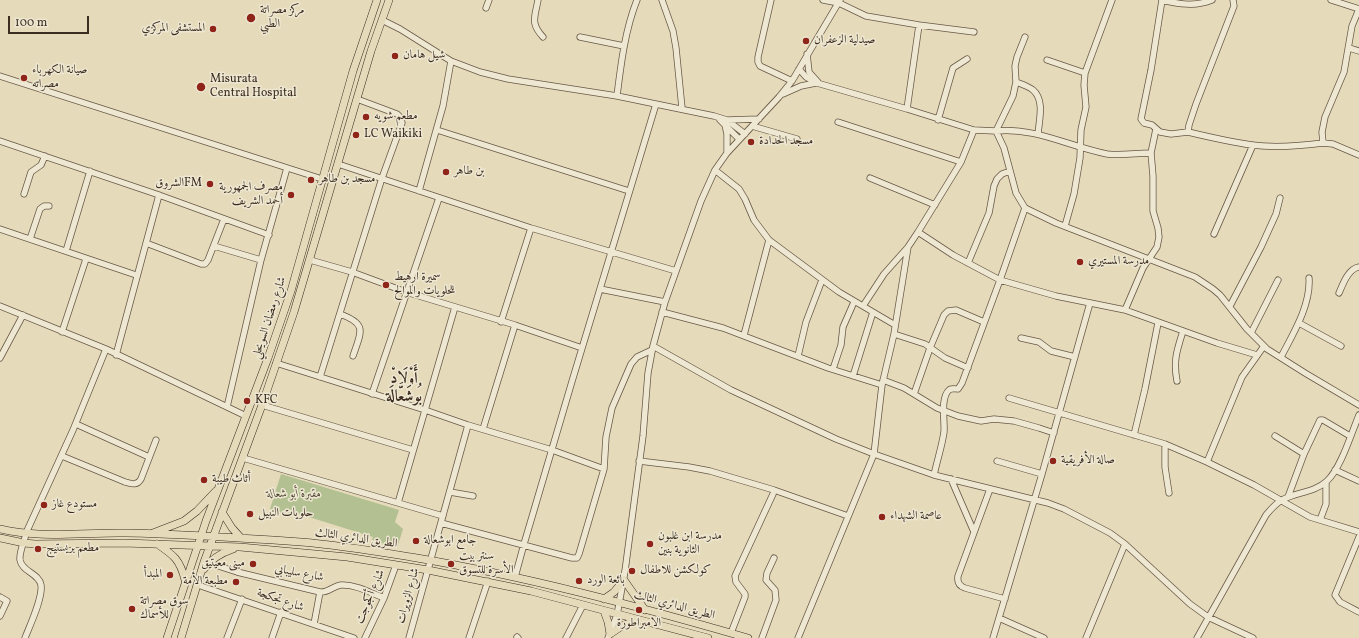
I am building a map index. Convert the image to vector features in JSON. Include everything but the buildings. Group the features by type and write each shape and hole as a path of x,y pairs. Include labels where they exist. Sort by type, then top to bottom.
{"main road":[{"name":"شارع رمضان السويحلي","path":"167,638 185,581 218,488 268,358 291,291 360,47 377,0"},
{"name":"شارع رمضان السويحلي","path":"181,638 198,585 200,574 262,405 310,260 371,51 389,0"},
{"path":"148,534 184,521 197,511 218,488"},
{"path":"222,512 228,523 241,538"},
{"name":"الطريق الدائري الثالث","path":"0,529 36,534 126,533 213,536 332,545 430,560 494,572 620,603 748,638"},
{"name":"الطريق الدائري الثالث","path":"0,538 24,543 124,543 240,547 347,557 488,581 708,638"},
{"path":"157,544 175,557 182,567 185,581"},
{"path":"200,574 209,563 224,552 240,547"},
{"path":"604,599 614,592 624,580 645,610"},
{"path":"604,611 608,622 609,636"},
{"path":"609,636 622,626 637,620"}],"street":[{"path":"486,8 489,0"},
{"path":"538,0 534,22 536,28 543,36"},
{"path":"618,96 624,46 637,0"},
{"path":"662,0 676,48 682,108"},
{"path":"771,0 758,62 760,66 792,81"},
{"path":"823,0 839,2 866,16 974,32"},
{"path":"1066,226 1074,194 1082,146 1081,130 1086,108 1084,85 1085,73 1112,0"},
{"path":"1212,0 1194,5 1162,0 1151,70 1141,119 1152,125 1160,132 1171,134 1188,132 1232,143 1265,146 1323,142 1333,144 1359,155"},
{"path":"1188,132 1196,104 1234,6 1233,0"},
{"path":"1323,142 1322,132 1324,117 1342,78 1349,48 1352,26 1359,9 1331,0"},
{"path":"609,636 620,603 624,580 643,436 648,373 652,348 665,302 701,201 715,170 727,153 792,81 839,2"},
{"path":"382,20 400,29 451,61 480,72 508,79 618,96 682,108 717,117 726,121 745,134"},
{"path":"907,109 919,25"},
{"path":"580,37 624,46"},
{"path":"996,131 1013,96 1016,82 1015,66 1025,37"},
{"path":"1349,48 1359,51"},
{"path":"807,54 809,72 819,84"},
{"path":"938,120 953,68 967,59"},
{"path":"1047,60 1085,73"},
{"path":"419,192 437,130 451,61"},
{"path":"799,69 806,77 819,84 974,130 1038,134 1115,155 1150,152"},
{"path":"0,76 322,179"},
{"path":"1016,82 1034,91 1040,101 1038,134"},
{"path":"779,97 801,86 819,84"},
{"path":"320,377 352,272 382,178 400,130 402,120 397,114 357,99"},
{"path":"515,577 582,348 656,104"},
{"path":"726,121 759,119"},
{"path":"726,121 739,139"},
{"path":"726,121 728,134 727,153"},
{"path":"838,122 961,162"},
{"path":"752,126 798,139"},
{"path":"1124,310 1136,281 1155,252 1159,238 1153,202 1153,176 1150,152 1156,129"},
{"path":"437,130 629,191"},
{"path":"863,306 884,274 908,247 918,232 961,162 974,130"},
{"path":"996,131 1004,148 1016,193 1025,208 1036,215 1196,276 1213,289 1230,306 1251,333 1264,346 1305,374 1359,405"},
{"path":"0,141 159,195 269,235"},
{"path":"1214,234 1253,145"},
{"path":"24,194 31,172 41,165 45,156"},
{"path":"338,164 531,228 676,272"},
{"path":"227,407 262,260 287,168"},
{"path":"715,170 740,189 754,220 769,240 854,302 895,325"},
{"path":"66,251 90,171"},
{"path":"968,263 989,213 994,186 997,179 1002,174 1010,171"},
{"path":"870,178 935,205"},
{"path":"116,355 136,275 159,195"},
{"path":"372,394 439,198"},
{"path":"1230,306 1264,241 1276,214 1280,198"},
{"path":"30,239 40,209 44,206 49,206"},
{"path":"934,475 944,432 943,410 946,395 949,390 956,390 959,387 968,368 1025,208"},
{"path":"146,243 203,264 208,261 224,219"},
{"path":"501,322 531,228"},
{"path":"0,229 136,275"},
{"path":"918,232 968,263 1000,280 1056,296 1124,310 1217,343 1257,355"},
{"path":"744,335 769,240"},
{"path":"214,246 262,260"},
{"path":"798,638 874,454 883,383 894,334 908,247"},
{"path":"62,332 86,259"},
{"path":"310,260 352,272 406,292 515,325 582,348"},
{"path":"1338,293 1351,270 1359,267"},
{"path":"1281,357 1298,323 1310,289 1309,278"},
{"path":"798,356 806,322 822,280"},
{"path":"1251,333 1278,280"},
{"path":"600,289 665,302"},
{"path":"833,369 841,344 843,327 854,302"},
{"path":"993,638 1054,433 1090,303"},
{"path":"0,306 106,350 246,416"},
{"path":"398,503 455,307"},
{"path":"914,394 930,348 944,315 948,311 956,310 984,322"},
{"path":"662,312 714,325 853,376 883,383 914,394 943,410 958,416 981,421 994,419 1014,421 1054,433"},
{"path":"853,376 873,312"},
{"path":"340,314 354,319 359,327 360,333 353,356"},
{"path":"0,358 23,316"},
{"path":"1134,435 1158,323"},
{"path":"1298,323 1341,346"},
{"path":"483,429 515,325"},
{"path":"1177,381 1174,369 1175,357 1183,331"},
{"path":"894,334 925,344 946,358 968,368"},
{"path":"1021,338 1039,342 1051,351 1075,357"},
{"path":"1207,462 1230,409 1237,387 1242,377 1264,346"},
{"path":"652,348 731,390 836,439 874,454 934,475 1034,501 1052,504 1064,509 1110,534 1125,544 1185,599 1208,617 1253,638"},
{"path":"441,523 576,558 579,554 604,469 608,427 612,408 629,367 634,361 652,348"},
{"path":"25,638 41,593 41,583 35,575 22,566 20,559 26,533 76,424 106,350"},
{"path":"276,363 468,425 552,450 604,469"},
{"path":"1009,398 1165,444 1207,462 1281,500 1310,517 1359,532"},
{"path":"262,405 413,450"},
{"path":"1197,638 1266,515 1274,505 1281,500 1312,490 1326,482 1335,470 1359,415"},
{"path":"1288,497 1304,454 1320,420 1323,420 1350,436"},
{"path":"76,424 150,457"},
{"name":"شارع الزويرات","path":"409,638 468,425"},
{"path":"1275,436 1304,454"},
{"path":"62,456 125,482 134,484 141,479 156,440"},
{"path":"1165,444 1165,467 1170,493"},
{"path":"243,458 443,516"},
{"path":"639,461 710,471 774,490 848,516"},
{"path":"997,461 1042,474"},
{"path":"1335,470 1359,481"},
{"path":"951,479 974,532"},
{"path":"1320,520 1326,504 1326,482"},
{"path":"990,489 958,576 958,582 961,587 1005,599"},
{"path":"450,492 473,496"},
{"path":"731,633 745,597 745,594 736,582 735,576 773,494"},
{"path":"1359,537 1335,595 1340,602 1359,612"},
{"path":"1086,638 1125,544"},
{"path":"762,638 776,600 775,590 766,580 767,573 774,558"},
{"name":"شارع سليبابي","path":"209,563 237,572 320,592 344,585 384,598"},
{"name":"شارع أكجوجت","path":"365,638 384,598 396,565"},
{"path":"469,638 488,581"},
{"name":"شارع تجكجة","path":"198,585 354,638"},
{"path":"314,624 320,592"},
{"path":"0,597 7,601 0,616"},
{"path":"229,638 242,600"},
{"path":"566,638 583,605"},
{"path":"272,638 281,612"},
{"path":"998,618 1044,638"}],"green space":[{"name":"مقبرة أبو شعالة","path":"281,474 399,510 395,522 403,529 397,548 372,540 373,537 293,512 292,516 270,509"}],"place":[{"name":"مركز مصراتة الطبي","path":"251,18"},
{"name":"المستشفى المركزي","path":"213,29"},
{"name":"صيدلية الزعفران","path":"806,41"},
{"name":"شيل هامان","path":"395,56"},
{"name":"صيانة الكهرباء مصراته","path":"24,78"},
{"name":"Misurata Central Hospital","path":"201,87"},
{"name":"مطعم شويه","path":"366,117"},
{"name":"LC Waikiki","path":"356,135"},
{"name":"مسجد الحدادة","path":"751,142"},
{"name":"بن طاهر","path":"446,172"},
{"name":"مسجد بن طاهر","path":"311,180"},
{"name":"الشروقFM","path":"210,184"},
{"name":"مصرف الجمهورية أحمد الشريف","path":"291,195"},
{"name":"مدرسة المستيري","path":"1080,262"},
{"name":"سميرة ارهيط للحلويات والموالح","path":"386,285"},
{"name":"KFC","path":"247,401"},
{"name":"صالة الأفريقية","path":"1053,461"},
{"name":"أثاث طيبة","path":"204,480"},
{"name":"مستودع غاز","path":"44,505"},
{"name":"حلويات النبيل","path":"250,514"},
{"name":"عاصمة الشهداء","path":"882,517"},
{"name":"جامع ابوشعالة","path":"416,541"},
{"name":"مدرسة ابن غلبون الثانوية بنين","path":"650,544"},
{"name":"مطعم بريستيج","path":"38,549"},
{"name":"مبنى معيتيق","path":"253,564"},
{"name":"سنتر بيت الأسرة للتسوق","path":"451,564"},
{"name":"كولكشن للاطفال","path":"632,571"},
{"name":"المبدأ","path":"170,575"},
{"name":"بائعة الورد","path":"579,581"},
{"name":"مطبعة الأمة","path":"236,582"},
{"name":"سوق مصراتة للأسماك","path":"132,609"},
{"name":"الامبراطورة","path":"639,610"}],"district":[{"name":"أَوْلَادْ بُوشَعَّالَة","path":"404,389"}]}
